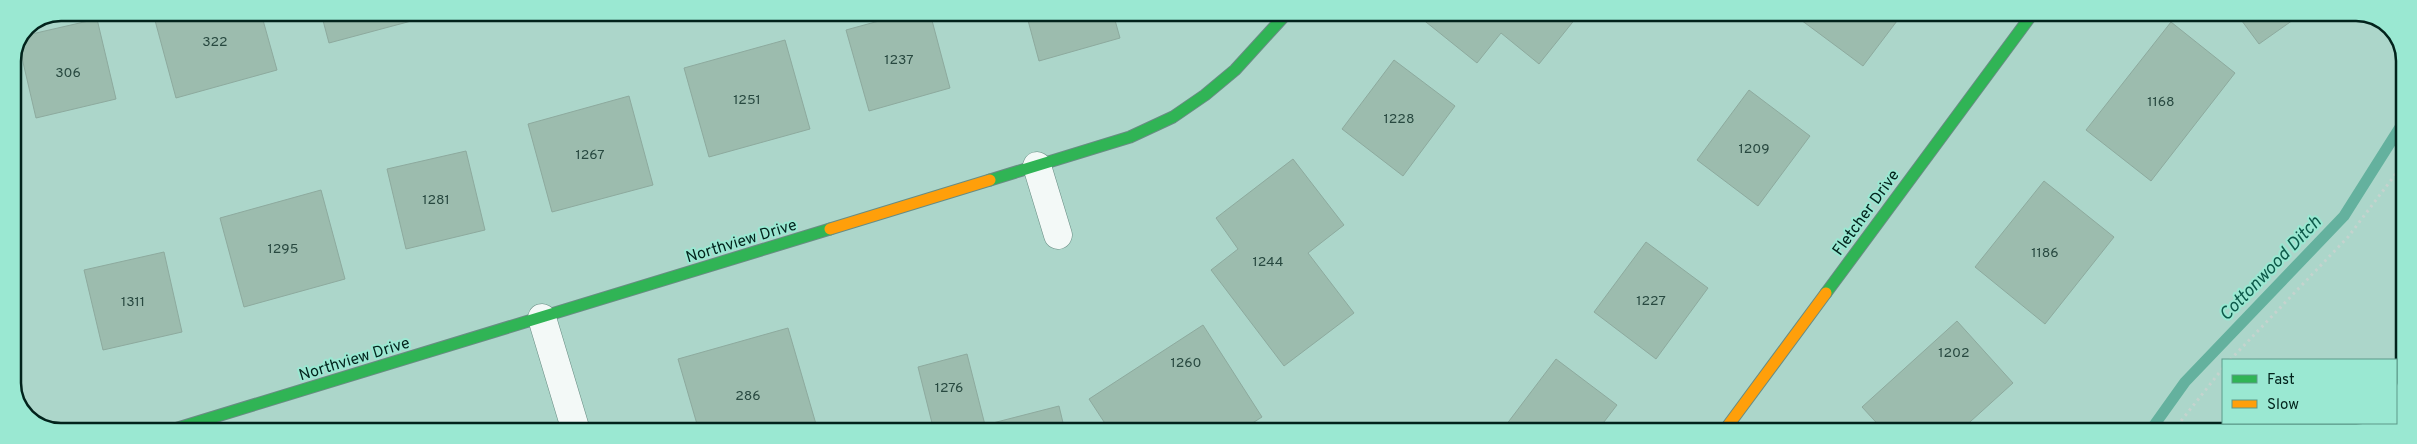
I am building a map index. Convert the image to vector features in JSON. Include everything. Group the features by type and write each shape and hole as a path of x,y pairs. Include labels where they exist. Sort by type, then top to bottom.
{"street":[{"name":"Northview Drive","path":"198,422 1130,137 1173,117 1206,93 1254,52 1280,22"},
{"name":"Fletcher Drive","path":"1730,423 2026,22"},
{"path":"1036,166 1058,235"},
{"path":"542,318 573,422"}],"path":[{"path":"2231,359 2348,237 2396,173"},
{"path":"2180,423 2222,369"}],"building":[{"path":"88,21 97,21 116,99 36,118 22,56 24,46 32,34"},
{"path":"155,21 263,21 277,70 176,98"},
{"path":"323,21 411,21 329,43"},
{"path":"878,21 932,21 950,88 869,111 846,30"},
{"path":"1028,21 1115,21 1120,38 1039,61"},
{"path":"1425,22 1573,22 1539,64 1501,33 1477,63"},
{"path":"1803,22 1896,22 1863,66"},
{"path":"2171,22 2235,73 2151,181 2086,130"},
{"path":"2243,22 2290,22 2259,44"},
{"path":"785,40 810,129 709,157 684,68"},
{"path":"1394,60 1455,106 1403,176 1342,129"},
{"path":"1749,90 1810,136 1758,206 1697,160"},
{"path":"629,96 653,185 552,212 528,124"},
{"path":"466,151 485,230 406,249 387,169"},
{"path":"1293,159 1344,225 1308,253 1354,313 1284,366 1211,270 1238,249 1216,218"},
{"path":"2044,181 2114,237 2045,324 1975,267"},
{"path":"321,190 345,279 244,307 220,218"},
{"path":"1646,242 1708,288 1656,359 1594,312"},
{"path":"164,252 182,332 103,350 84,270"},
{"path":"1957,321 2013,383 1969,423 1876,423 1862,407"},
{"path":"1203,325 1262,417 1253,423 1104,422 1089,399"},
{"path":"788,328 815,422 696,422 678,359"},
{"path":"967,354 984,422 932,422 918,367"},
{"path":"1556,359 1617,405 1603,423 1508,423"},
{"path":"1059,406 1063,422 995,422"}],"waterway":[{"name":"Cottonwood Ditch","path":"2156,423 2185,382 2344,216 2396,134"}],"traffic: fast":[{"path":"990,180 1130,137 1173,117 1205,95 1235,70 1279,22"},
{"path":"1826,293 2026,22"},
{"path":"197,422 830,229"}],"traffic: slow":[{"path":"830,229 990,180"},
{"path":"1730,423 1826,293"}]}
